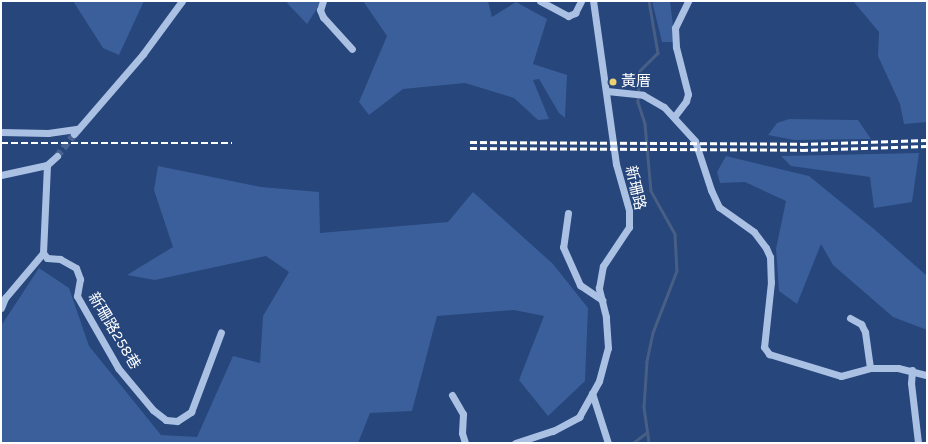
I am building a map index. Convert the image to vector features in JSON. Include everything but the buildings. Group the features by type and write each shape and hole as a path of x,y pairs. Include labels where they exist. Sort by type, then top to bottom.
{"street":[{"path":"1,132 48,133 76,131 143,54 182,1"},
{"path":"323,1 320,10 322,17 352,49"},
{"path":"540,1 568,16 575,13 581,1"},
{"name":"新珊路","path":"515,443 553,432 579,417 599,381 608,348 599,288 602,266 629,227 629,210 616,164 607,91 593,1"},
{"path":"674,117 686,101 688,94 676,47 675,28 688,1"},
{"path":"607,91 643,95 660,103 674,117 699,148 711,190 719,207 754,232 768,252 771,282 764,347 769,354 841,376 870,368 912,370 927,375"},
{"path":"1,175 47,165 57,156"},
{"path":"1,308 5,298 43,253 47,165"},
{"path":"568,213 563,247 580,285 602,300"},
{"name":"新珊路258巷","path":"43,253 47,258 60,259 76,268 80,279 77,296 118,368 153,410 166,420 177,421 191,412 221,332"},
{"path":"850,318 861,324 865,332 870,368"},
{"path":"912,370 911,383 918,443"},
{"path":"592,393 608,443"},
{"path":"452,395 464,414 462,433 465,443"}],"shaded area":[{"path":"73,1 144,1 119,55 103,48"},
{"path":"288,1 322,1 307,24 287,3"},
{"path":"363,1 488,1 492,17 516,2 547,19 533,64 567,75 565,118 559,113 539,79 533,80 549,119 538,120 514,98 465,83 403,89 369,115 359,102 387,36"},
{"path":"652,1 670,1 675,42 662,42"},
{"path":"853,1 927,1 927,122 904,124 900,104 878,56 879,32"},
{"path":"789,119 858,120 871,139 794,140 768,135 777,123"},
{"path":"919,153 912,202 874,208 870,177 791,166 781,156"},
{"path":"726,156 809,176 874,229 927,276 927,330 893,317 833,265 821,244 797,304 779,291 776,249 786,201 745,182 720,183 717,172"},
{"path":"158,166 261,187 319,192 320,233 448,222 473,192 553,264 588,308 585,381 548,416 519,380 544,316 514,310 437,316 412,411 370,413 358,443 1,443 1,326 39,268 69,288 89,346 161,435 197,437 233,356 260,363 263,316 289,272 266,256 155,280 127,275 173,247 154,190"}],"waterway":[{"path":"649,1 658,53 640,71 638,102 645,124 651,191 675,234 677,271 653,333 647,362 644,407 649,443"},
{"path":"633,443 647,432"}],"tunnel":[{"path":"57,156 74,134"}],"railway":[{"path":"470,142 801,144 927,140"},
{"path":"1,143 232,143"},
{"path":"470,148 801,150 927,146"}],"place":[{"name":"黃厝","path":"613,82"}]}
